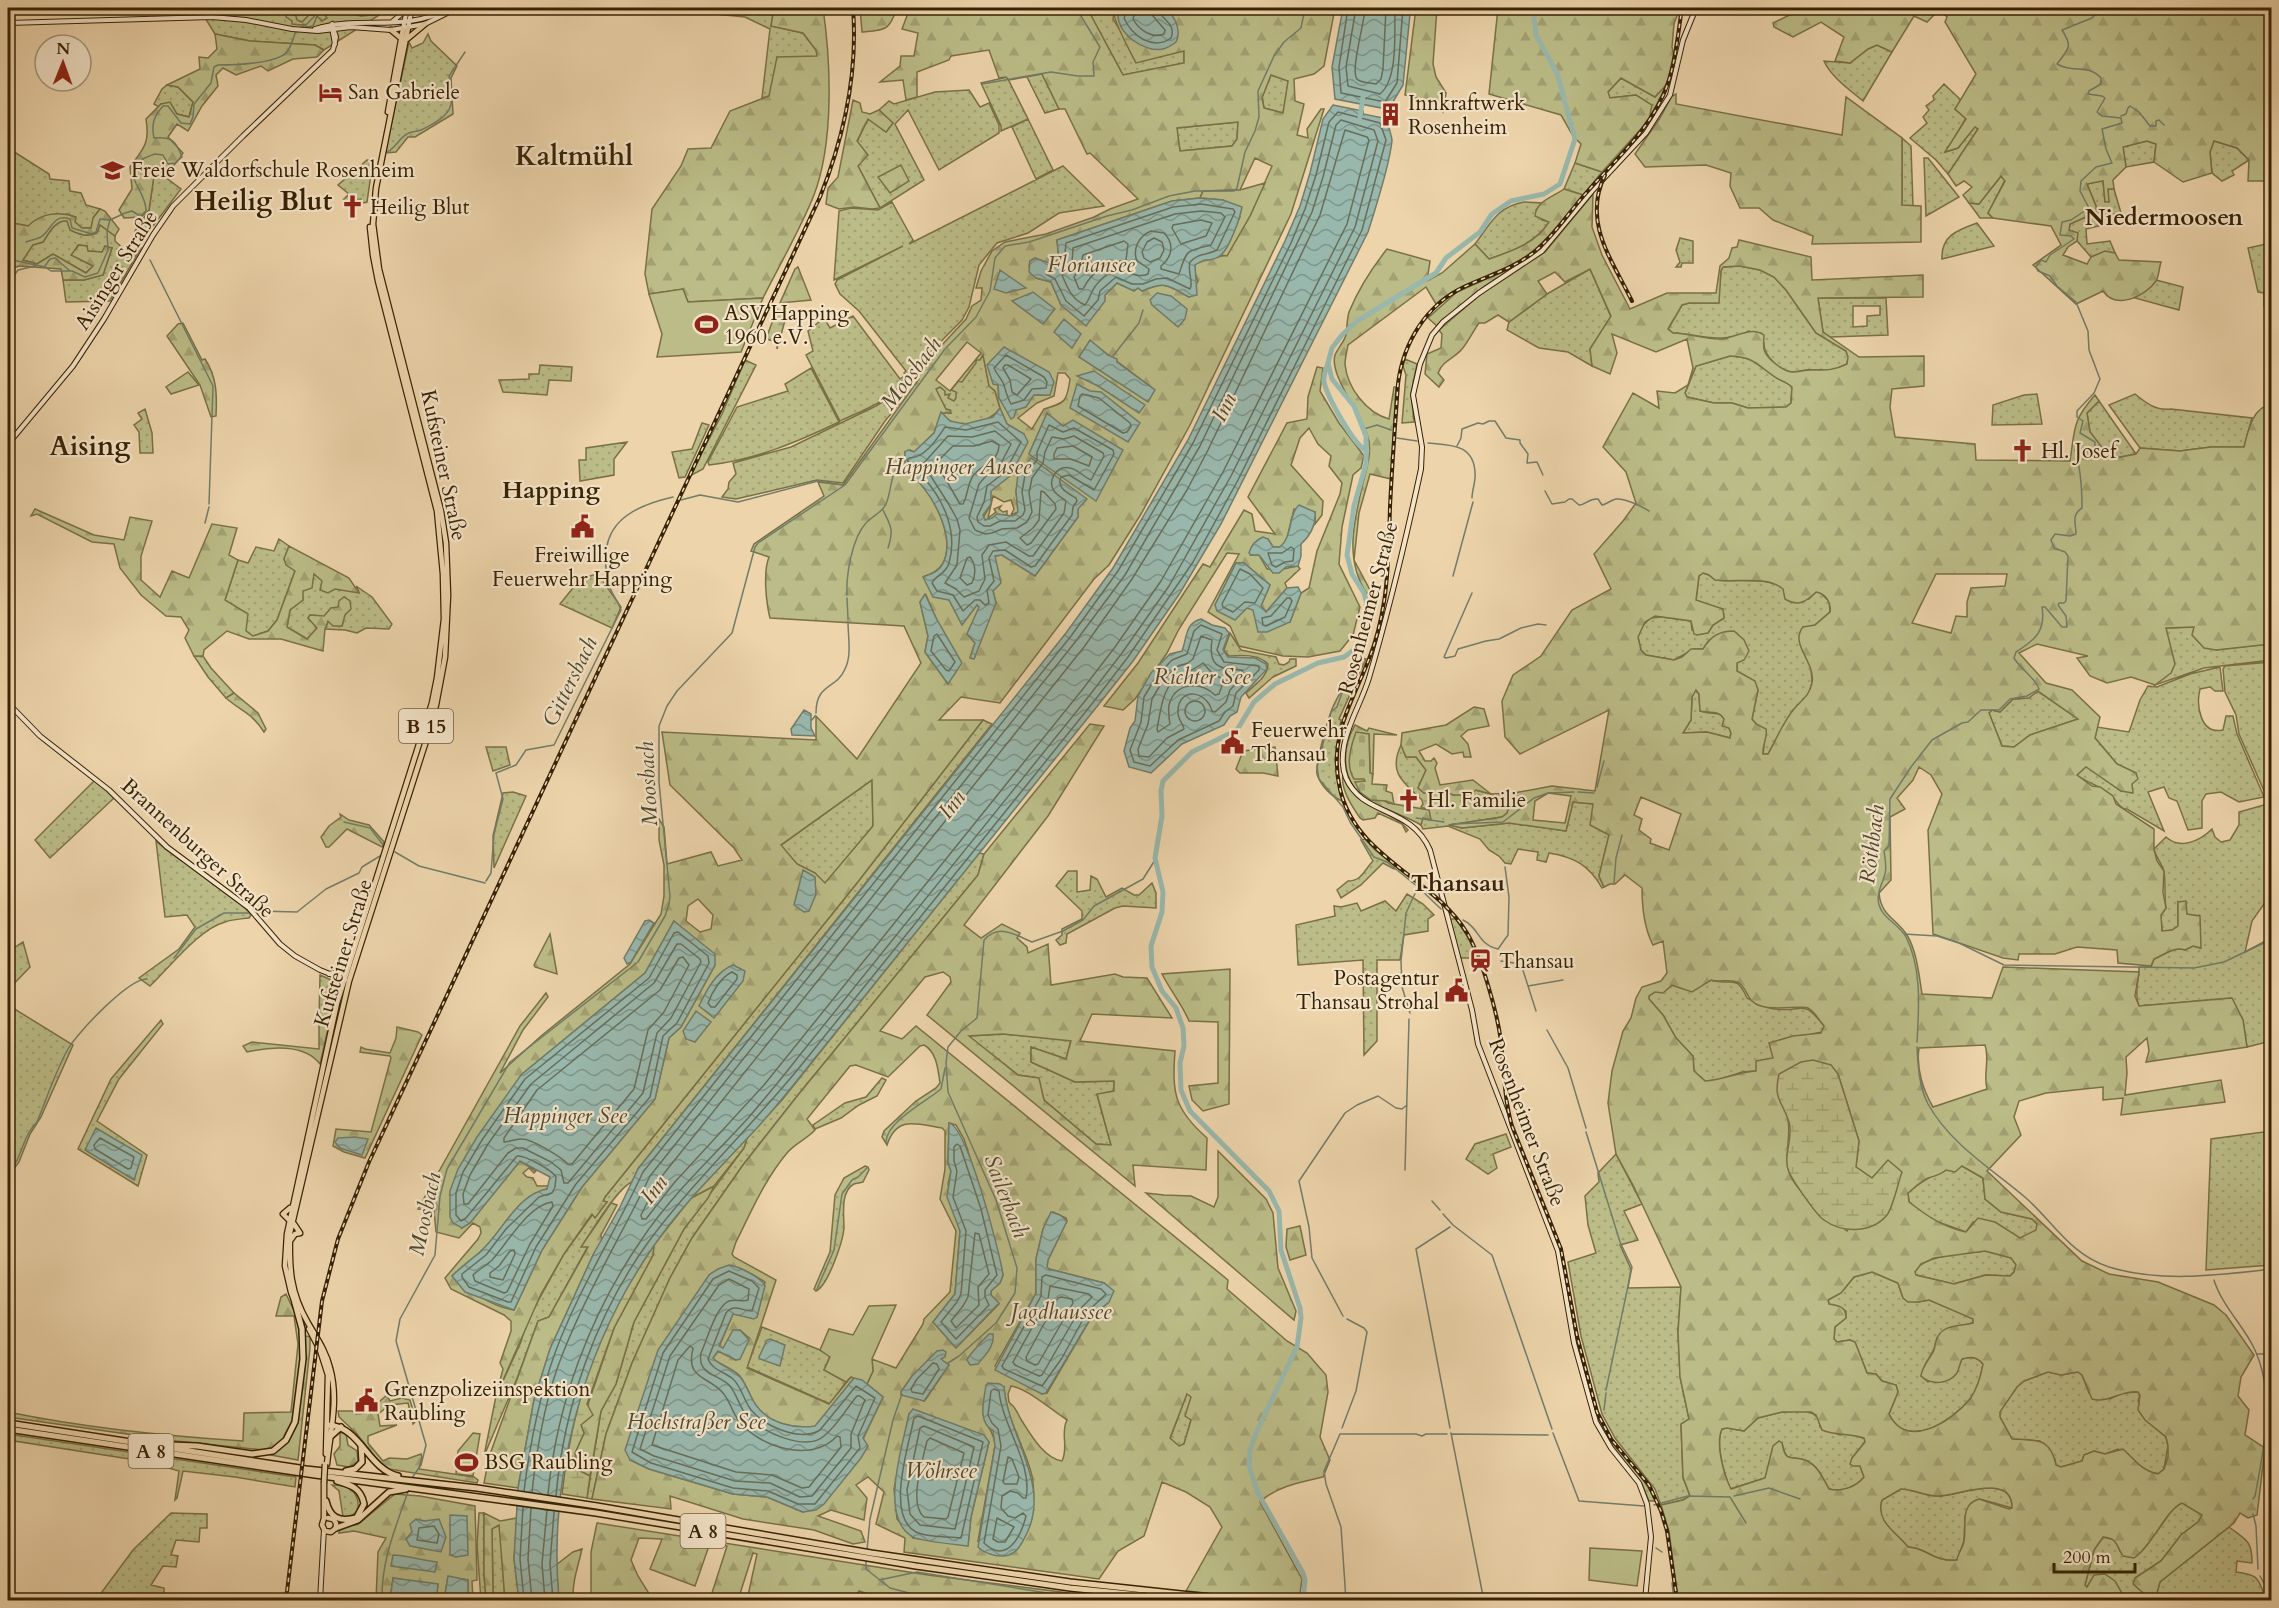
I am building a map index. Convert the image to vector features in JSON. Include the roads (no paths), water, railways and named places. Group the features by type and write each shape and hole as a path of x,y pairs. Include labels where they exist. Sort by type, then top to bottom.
{"highway":[{"path":"160,1446 197,1446 252,1454 273,1451 286,1440 295,1422 303,1359 302,1329 295,1303"},
{"name":"A 8","path":"8,1423 322,1471 477,1488 597,1506 867,1556 1070,1582 1237,1600"},
{"path":"330,1425 341,1427 383,1470 408,1480"},
{"path":"332,1436 341,1427"},
{"name":"A 8","path":"8,1429 315,1475 596,1513 1070,1588 1188,1600"},
{"path":"322,1471 355,1469 363,1458 360,1445"},
{"path":"315,1475 356,1487 361,1494 363,1509 356,1518 335,1525"},
{"path":"335,1525 358,1520 389,1492 407,1488"},
{"path":"326,1501 330,1513 337,1519 345,1521 356,1518"}],"main road":[{"path":"309,30 407,22 449,8"},
{"path":"391,30 404,40 425,24 457,8"},
{"name":"Rosenheimer Straße","path":"1645,1600 1651,1537 1647,1504 1638,1483 1606,1441 1596,1422 1574,1343 1558,1251 1478,1044 1472,1008 1430,850 1425,838 1411,824 1371,805 1357,794 1345,775 1342,757 1346,737 1369,679 1421,469 1422,447 1413,395 1416,376 1426,349 1437,328 1448,318 1488,285 1542,250 1592,191 1646,133 1670,95 1683,40 1696,8"},
{"path":"390,24 409,9 421,19"},
{"name":"Kufsteiner Straße","path":"295,1303 285,1266 289,1220 283,1214 292,1204 346,980 436,705 445,657 448,619 447,566 441,511 379,269 373,224 376,189 409,9"},
{"path":"8,23 212,17 309,30 347,27 391,30 425,24"},
{"name":"Aisinger Straße","path":"8,444 73,366 173,206 332,52 335,44 333,27"},
{"path":"321,30 335,38 347,27"},
{"name":"Kufsteiner Straße","path":"294,1215 350,962 426,724 437,678 444,619 443,574 437,511 378,281 371,235 372,194 404,40"},
{"name":"Brannenburger Straße","path":"8,703 40,736 109,790 167,847 249,908 280,944 295,956 329,974 346,980"},
{"path":"329,974 341,971 350,962"},
{"path":"290,1241 295,1234 300,1233 294,1226 294,1215"},
{"name":"B 15","path":"294,1215 290,1241 290,1269 294,1290 299,1306 323,1347 330,1366 334,1403 326,1464 326,1520"},
{"name":"B 15","path":"295,1303 327,1367 332,1436 326,1464"},
{"name":"B 15","path":"325,1484 326,1520"},
{"path":"320,1600 326,1520 335,1525 326,1531"}],"water":[{"path":"1156,7 1169,12 1177,26 1176,42 1167,48 1156,49 1140,45 1133,40 1122,28 1118,13 1134,8"},
{"path":"1343,8 1409,8 1403,85 1394,100 1392,110 1335,99 1332,67"},
{"path":"1333,105 1388,119 1392,141 1385,175 1368,232 1221,524 1180,593 1133,661 786,1094 689,1201 653,1247 628,1286 607,1328 576,1416 565,1461 559,1508 557,1554 559,1600 519,1600 514,1559 518,1488 534,1400 550,1349 594,1253 638,1169 1066,633 1113,568 1188,440 1285,241 1300,206 1323,119"},
{"name":"Floriansee","path":"1200,198 1223,200 1242,207 1234,232 1224,251 1218,257 1195,265 1197,295 1189,297 1171,287 1161,285 1142,291 1138,288 1134,291 1117,283 1105,295 1105,301 1086,326 1061,305 1051,282 1036,278 1029,272 1030,261 1035,258 1049,263 1059,260 1057,240 1172,201"},
{"path":"1000,270 1026,288 1006,293 994,289"},
{"path":"1033,292 1055,309 1043,324 1012,301"},
{"path":"1157,293 1171,296 1187,309 1185,319 1178,327 1152,305 1150,300"},
{"path":"1064,319 1081,334 1072,348 1054,332"},
{"path":"1090,340 1155,390 1148,402 1079,357"},
{"path":"1004,347 1049,372 1054,382 1050,395 1034,395 1026,407 1016,410 1011,419 999,398 998,385 993,384 987,365"},
{"path":"1094,371 1145,405 1139,413 1098,386 1077,376"},
{"path":"1077,384 1090,391 1101,392 1140,423 1128,442 1070,408"},
{"name":"Happinger Ausee","path":"1000,408 1007,424 1024,434 1028,442 1010,476 991,491 991,504 983,515 985,520 997,514 1013,516 1018,512 1016,491 1018,474 1031,458 1087,499 1078,509 1078,517 1035,576 1002,555 995,556 1001,583 993,591 996,603 974,659 970,658 975,643 967,634 979,607 977,605 962,625 949,600 933,597 923,577 936,572 942,565 947,541 939,513 932,499 923,487 905,471 905,452 908,450 914,452 934,433 941,412 950,421 965,424 993,417"},
{"path":"1047,413 1063,426 1073,420 1123,450 1096,501 1029,454"},
{"path":"1299,505 1315,512 1315,521 1308,537 1301,544 1298,566 1286,567 1279,573 1273,573 1259,555 1249,553 1250,550 1254,543 1263,537 1268,539 1273,547 1280,547 1287,537 1293,514"},
{"path":"1236,563 1244,563 1270,585 1261,606 1266,612 1287,588 1298,587 1301,593 1290,622 1267,632 1258,632 1253,610 1247,608 1235,620 1217,611 1215,605"},
{"path":"925,594 962,663 948,684 925,652 928,636 920,602"},
{"name":"Richter See","path":"1201,619 1225,628 1229,633 1223,650 1228,657 1255,658 1266,664 1267,669 1241,697 1237,712 1230,716 1224,725 1182,744 1151,773 1129,767 1124,751 1130,728 1135,721 1138,696 1151,673 1170,654 1182,651 1189,627"},
{"path":"804,710 811,714 811,728 815,736 792,735 791,729"},
{"path":"803,870 815,877 816,894 809,911 804,912 794,905"},
{"path":"649,920 654,923 631,962 627,964 624,958 645,921"},
{"name":"Happinger See","path":"674,921 715,954 715,965 681,1027 669,1038 655,1099 582,1187 542,1250 514,1310 465,1292 452,1276 488,1244 518,1207 536,1193 547,1189 550,1177 520,1161 470,1223 462,1228 453,1223 450,1217 450,1191 458,1169 477,1137 521,1075 645,973"},
{"path":"733,965 745,971 743,981 714,1018 699,1006 717,977"},
{"path":"696,1011 711,1022 695,1042 686,1039 683,1031"},
{"path":"949,1123 956,1129 965,1145 982,1192 1003,1275 1000,1283 991,1291 991,1295 999,1303 956,1348 933,1322 955,1294 960,1231 947,1197 951,1171 948,1163"},
{"path":"96,1128 142,1155 134,1180 85,1150"},
{"path":"338,1138 368,1139 362,1155 340,1148 335,1142"},
{"name":"Jagdhaussee","path":"1051,1212 1067,1221 1048,1260 1047,1267 1104,1283 1114,1291 1109,1302 1092,1316 1046,1393 1042,1394 995,1370 1036,1293 1036,1259 1043,1229"},
{"name":"Hochstraßer See","path":"729,1265 749,1273 765,1286 757,1317 754,1319 733,1314 719,1346 723,1348 733,1330 740,1330 749,1340 740,1359 736,1360 718,1351 713,1358 740,1377 754,1402 768,1417 791,1426 815,1426 854,1378 862,1380 883,1397 863,1438 868,1446 861,1458 824,1504 816,1510 803,1512 767,1497 733,1494 649,1469 630,1460 625,1450 658,1350 709,1275"},
{"path":"989,1334 993,1334 993,1338 989,1350 978,1364 970,1365 968,1358"},
{"path":"767,1340 785,1345 780,1366 759,1357"},
{"path":"937,1351 946,1352 945,1357 941,1359 949,1365 924,1401 901,1395 912,1376"},
{"path":"988,1383 1000,1384 1004,1387 1007,1406 1027,1463 1034,1500 1032,1520 1024,1539 1012,1554 1005,1556 992,1555 978,1547 995,1446 993,1431 988,1427 983,1416"},
{"name":"Wöhrsee","path":"913,1409 984,1435 989,1442 971,1517 968,1546 913,1537 903,1528 897,1514 895,1498 898,1462 909,1414"},
{"path":"450,1515 467,1516 468,1555 456,1557 450,1555"},
{"path":"416,1519 424,1521 439,1519 446,1537 441,1552 410,1546 406,1539 412,1532 410,1524"},
{"path":"393,1555 437,1562 435,1572 391,1566"},
{"path":"448,1576 468,1580 468,1600 444,1600"},
{"path":"393,1578 438,1584 436,1600 390,1600"}],"waterway":[{"path":"300,28 322,8"},
{"path":"326,8 375,13 388,8"},
{"path":"982,84 1051,72 1094,76 1093,62 1100,47 1076,8"},
{"name":"Moosbach","path":"412,1478 421,1465 426,1445 396,1341 400,1319 435,1255 440,1196 447,1169 510,1062 638,962 665,916 670,896 659,782 659,726 667,706 677,691 732,633 755,547 845,485 945,349 976,317 990,291 995,258 1005,246 1029,242 1169,196 1195,191 1234,191 1237,188 1245,152 1259,117 1258,91 1274,56 1284,42 1301,28 1305,8"},
{"path":"1303,1600 1305,1580 1303,1573 1258,1493 1249,1466 1250,1451 1256,1433 1297,1347 1300,1308 1281,1250 1279,1211 1269,1191 1190,1111 1181,1090 1180,1063 1184,1046 1183,1028 1176,1008 1162,991 1152,967 1151,946 1162,912 1163,892 1155,858 1162,816 1161,791 1163,781 1192,752 1237,730 1254,702 1275,684 1318,663 1344,657 1358,647 1367,622 1368,607 1364,593 1352,574 1347,555 1354,506 1366,464 1366,436 1354,406 1332,379 1328,363 1332,348 1357,321 1436,273 1446,258 1480,232 1492,214 1511,201 1544,194 1560,184 1575,139 1557,73 1536,35 1533,8"},
{"name":"Röthbach","path":"1917,1042 1918,988 1915,962 1906,937 1884,914 1878,901 1886,871 1884,851 1889,846 1890,799 1932,740 1968,722 1981,710 1999,710 2010,699 2027,696 2039,689 2014,658 2016,652 2034,639 2041,629 2042,607 2045,607 2062,627 2067,627 2066,616 2058,605 2066,601 2068,556 2065,552 2054,548 2051,540 2055,534 2070,536 2076,534 2075,516 2082,508 2082,501 2080,471 2075,450 2078,446 2086,451 2095,452 2095,442 2080,433 2083,421 2077,417 2077,411 2094,393 2100,379 2089,350 2088,331 2076,302 2057,286 2050,276 2038,271 2036,267 2041,260 2046,262 2050,255 2074,239 2071,236 2060,235 2062,222 2071,220 2089,208 2080,191 2081,181 2096,167 2112,163 2106,149 2102,129 2122,123 2121,118 2102,116 2097,112 2105,98 2088,94 2101,84 2101,78 2091,71 2057,64 2068,47 2068,40 2062,30 2092,18 2097,8"},
{"path":"8,259 45,267 51,271 72,271 85,277 98,273 108,250 107,231 110,220 132,211 140,216 146,211 145,202 134,179 135,165 142,159 155,154 163,155 168,164 175,163 182,157 178,147 172,141 165,138 154,138 153,124 163,106 168,106 181,123 190,124 194,104 211,83 214,67 264,61 281,56 287,52 296,30"},
{"path":"387,152 404,136 439,120 449,110 452,96 449,76 465,52"},
{"name":"Inn","path":"1360,117 1363,97"},
{"path":"2121,116 2126,114 2130,106 2139,112 2150,126 2156,126 2156,121 2159,120 2164,125"},
{"path":"26,242 41,237 60,218 70,219 72,228 92,234 96,232 100,219 110,220"},
{"path":"45,266 50,259 55,258 70,271"},
{"path":"150,260 213,386 209,504"},
{"path":"8,284 18,270 35,266"},
{"path":"1113,356 1139,323 1143,310"},
{"path":"1328,363 1324,380 1326,389 1348,431 1367,451"},
{"path":"8,406 15,428"},
{"path":"1457,446 1462,429 1478,423 1495,421 1506,438 1520,440 1528,454 1527,463 1537,462 1543,475"},
{"path":"1364,429 1377,425 1391,430"},
{"path":"1397,438 1417,441"},
{"path":"1428,443 1459,448 1470,456 1474,463 1475,476 1472,498"},
{"path":"847,595 849,567 857,538 866,523 886,504 896,468"},
{"name":"Gittersbach","path":"681,500 700,495 738,502 818,481 844,485"},
{"path":"1545,491 1552,504 1572,499 1579,505 1598,499 1602,505 1620,499 1649,511"},
{"name":"Gittersbach","path":"486,881 491,873 494,834 503,799 496,773 516,765 526,750 554,745 621,610 610,588 606,566 606,549 610,535 617,524 628,515 640,508 673,497"},
{"path":"1453,576 1473,502"},
{"path":"205,523 209,507"},
{"path":"883,510 891,528 888,548"},
{"path":"1472,593 1444,657 1446,658 1455,656 1458,649 1499,639 1521,628 1538,624 1546,625"},
{"path":"847,598 848,619"},
{"path":"816,713 819,696 837,681 847,664 848,622"},
{"path":"1355,649 1358,660 1351,683 1343,690 1337,707 1331,712 1317,767 1319,779 1343,807 1350,822 1374,857 1387,862 1418,887 1406,913 1401,961 1402,987 1410,1013"},
{"path":"812,720 815,716"},
{"path":"1597,787 1604,761"},
{"path":"1452,824 1503,822 1534,798 1548,793 1574,792"},
{"path":"1578,792 1594,793"},
{"path":"1416,818 1444,822"},
{"path":"344,822 370,828 384,846"},
{"path":"1614,883 1616,858 1622,835"},
{"name":"Gittersbach","path":"395,852 419,866 485,883"},
{"name":"Gittersbach","path":"258,911 297,912 326,889 359,873 362,867 380,856"},
{"name":"Sailerbach","path":"948,1363 996,1323 1015,1293 1017,1268 996,1200 948,1092 946,1063 948,1047 961,1031 977,1018 984,940 1002,931 1032,942 1063,931 1083,920 1094,906 1143,879 1155,860"},
{"path":"1463,920 1473,927 1482,940 1498,949 1508,935 1509,897 1505,867"},
{"path":"1418,887 1441,909"},
{"name":"Gittersbach","path":"174,958 196,929 224,913 249,913"},
{"path":"1904,934 1937,936 1959,943 2004,965 2194,968 2224,962 2272,939"},
{"path":"1501,961 1521,964 1536,1011"},
{"path":"1521,964 1553,966"},
{"name":"Gittersbach","path":"8,1173 13,1168 28,1134 37,1122 59,1067 73,1041 116,996 128,987 147,979"},
{"path":"1528,986 1563,980"},
{"path":"1405,1170 1409,1019"},
{"path":"1547,1030 1568,1068 1586,1128"},
{"name":"Röthbach","path":"1917,1047 1921,1084 1928,1104 1937,1119 1960,1144 2026,1198 2084,1255 2109,1267 2149,1275 2190,1276 2272,1269"},
{"path":"886,1143 892,1127 899,1120 941,1089 945,1068"},
{"path":"1343,1316 1312,1258 1309,1227 1299,1181 1345,1113 1378,1096 1396,1108 1402,1109 1407,1105"},
{"path":"1586,1132 1620,1242 1632,1267 1606,1390"},
{"path":"817,1289 834,1250 842,1194 852,1180 867,1168"},
{"path":"1432,1201 1440,1210"},
{"path":"1443,1214 1453,1225 1492,1255 1552,1429"},
{"path":"1450,1227 1416,1249 1450,1428"},
{"path":"2214,1280 2222,1298 2254,1348 2265,1384 2266,1422 2262,1460 2253,1499"},
{"path":"1342,1428 1356,1391 1367,1332 1347,1319"},
{"path":"2257,1354 2272,1354"},
{"path":"1604,1410 1606,1393"},
{"name":"Sailerbach","path":"867,1550 870,1519 893,1420 902,1394"},
{"path":"1451,1433 1483,1596"},
{"path":"1553,1433 1579,1501 1644,1506"},
{"path":"1346,1600 1341,1527 1326,1484 1324,1471 1340,1434 1416,1434 1422,1436 1447,1434"},
{"path":"1452,1434 1548,1435"},
{"name":"Moosbach","path":"382,1600 387,1555 411,1483"},
{"path":"1734,1496 1769,1488 1800,1499"},
{"path":"1654,1505 1688,1496 1730,1497 1746,1523"},
{"path":"2253,1514 2256,1526 2258,1569"},
{"path":"8,1545 11,1550 8,1563"},
{"path":"1656,1548 1662,1552"},
{"name":"Sailerbach","path":"866,1560 866,1569 890,1588 909,1593 910,1600"},
{"path":"879,1580 917,1572 1059,1595 1072,1600"},
{"path":"2260,1576 2272,1599"},
{"path":"1672,1583 1674,1600"},
{"path":"8,1585 9,1600"}],"railway":[{"path":"286,1600 322,1301 338,1239 369,1162 820,197 836,151 847,104 853,56 853,8"},
{"path":"1677,1600 1667,1531 1661,1511 1649,1485 1611,1439 1597,1412 1577,1336 1561,1249 1509,1115 1499,1029 1478,956 1467,933 1452,914 1378,850 1362,833 1349,813 1340,789 1337,753 1343,722 1372,652 1383,609 1388,566 1398,384 1411,340 1428,315 1450,295 1517,264 1541,246 1644,128 1661,99 1671,74 1682,8"},
{"path":"1605,175 1599,192 1598,225 1609,256 1632,301"}],"place":[{"name":"San Gabriele","path":"330,92"},
{"name":"Innkraftwerk Rosenheim","path":"1390,115"},
{"name":"Freie Waldorfschule Rosenheim","path":"113,170"},
{"name":"Heilig Blut","path":"352,207"},
{"name":"ASV Happing 1960 e.V.","path":"706,325"},
{"name":"Hl. Josef","path":"2023,451"},
{"name":"Freiwillige Feuerwehr Happing","path":"582,527"},
{"name":"Feuerwehr Thansau","path":"1233,742"},
{"name":"Hl. Familie","path":"1409,800"},
{"name":"Thansau","path":"1481,961"},
{"name":"Postagentur Thansau Strohal","path":"1457,990"},
{"name":"Grenzpolizeiinspektion Raubling","path":"366,1401"},
{"name":"BSG Raubling","path":"466,1462"}],"district":[{"name":"Kaltmühl","path":"574,156"},
{"name":"Heilig Blut","path":"263,201"},
{"name":"Niedermoosen","path":"2164,217"},
{"name":"Aising","path":"90,446"},
{"name":"Happing","path":"551,490"},
{"name":"Thansau","path":"1458,883"}]}
